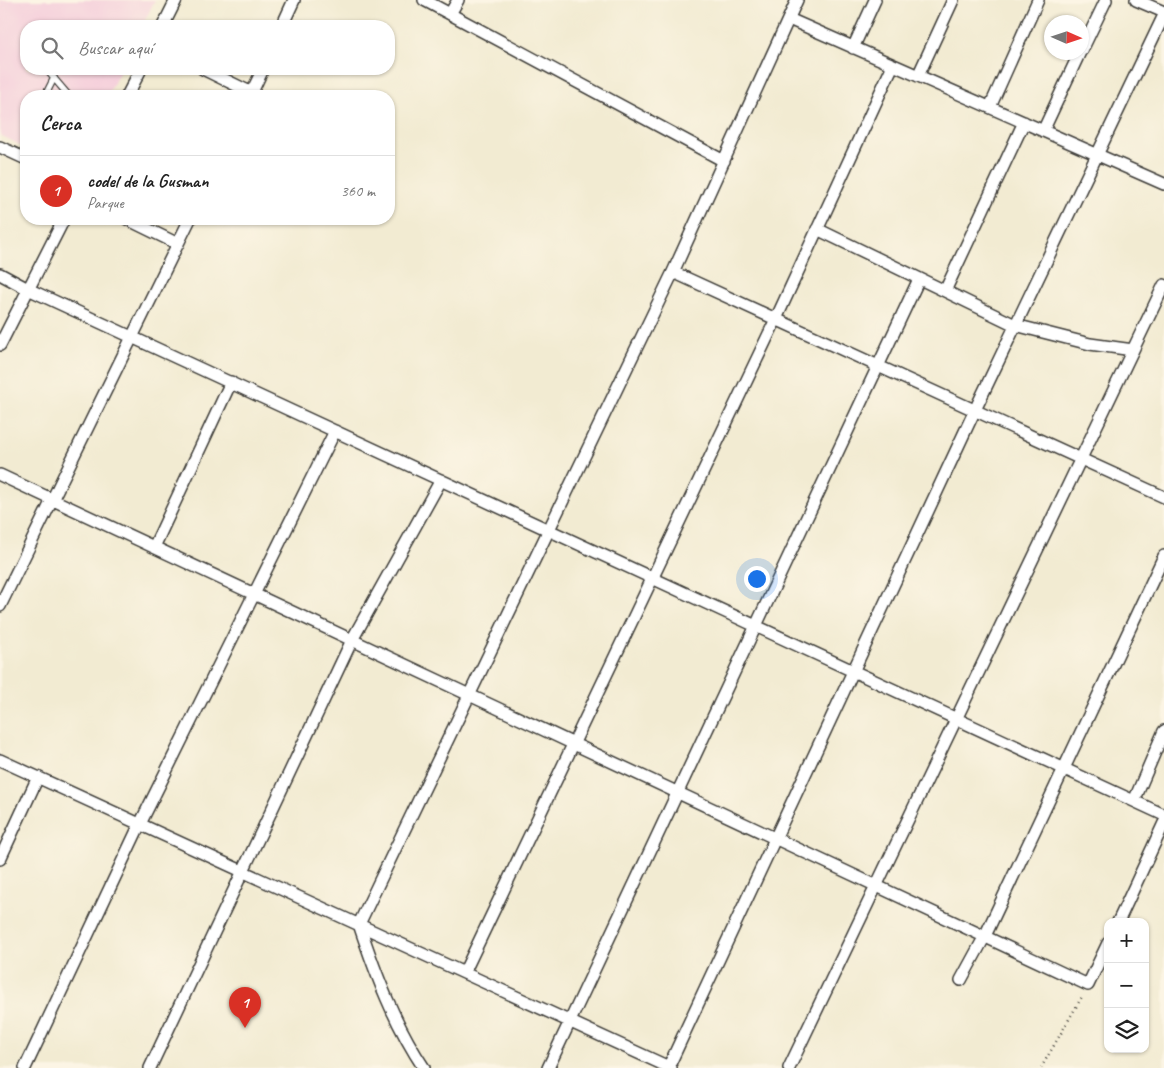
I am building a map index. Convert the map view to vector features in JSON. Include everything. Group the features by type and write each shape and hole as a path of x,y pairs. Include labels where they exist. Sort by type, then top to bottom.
{"street":[{"path":"166,20 176,0"},
{"path":"285,20 294,0"},
{"path":"424,0 724,161"},
{"path":"450,14 458,0"},
{"path":"424,1068 404,1038 382,990 359,924 673,272 797,0"},
{"path":"853,48 875,0"},
{"path":"918,76 953,0"},
{"path":"990,107 1038,0"},
{"path":"1089,35 1106,0"},
{"path":"0,760 669,1068 975,410 1164,14 1136,0"},
{"path":"788,20 1164,184"},
{"path":"1043,131 1077,60"},
{"path":"464,973 776,319 894,65"},
{"path":"130,90 138,75"},
{"path":"215,75 243,90"},
{"path":"253,90 260,75"},
{"path":"945,291 1024,122"},
{"path":"0,147 20,156"},
{"path":"0,345 61,225"},
{"path":"139,225 178,244"},
{"path":"0,606 187,225"},
{"path":"818,229 1015,325 1090,344 1133,350"},
{"path":"673,272 1164,497"},
{"path":"0,274 28,289 1164,815"},
{"path":"548,1068 919,278"},
{"path":"789,1068 1164,285"},
{"path":"154,547 231,382"},
{"path":"25,1068 140,824 335,431"},
{"path":"0,475 1088,985 1104,951"},
{"path":"150,1068 241,870 352,640 441,480"},
{"path":"961,980 985,936 1164,556"},
{"path":"1134,801 1164,731"},
{"path":"0,859 38,777"},
{"path":"1120,918 1164,823"}],"lane":[{"path":"51,75 64,90"},
{"path":"48,90 54,78"}],"path":[{"path":"1041,1068 1088,985"}],"shaded area":[{"path":"0,0 155,0 145,20 20,20 20,75 118,75 110,90 20,90 20,145 0,135"}],"place":[{"name":"codel de la Gusman","path":"245,1028"}]}
